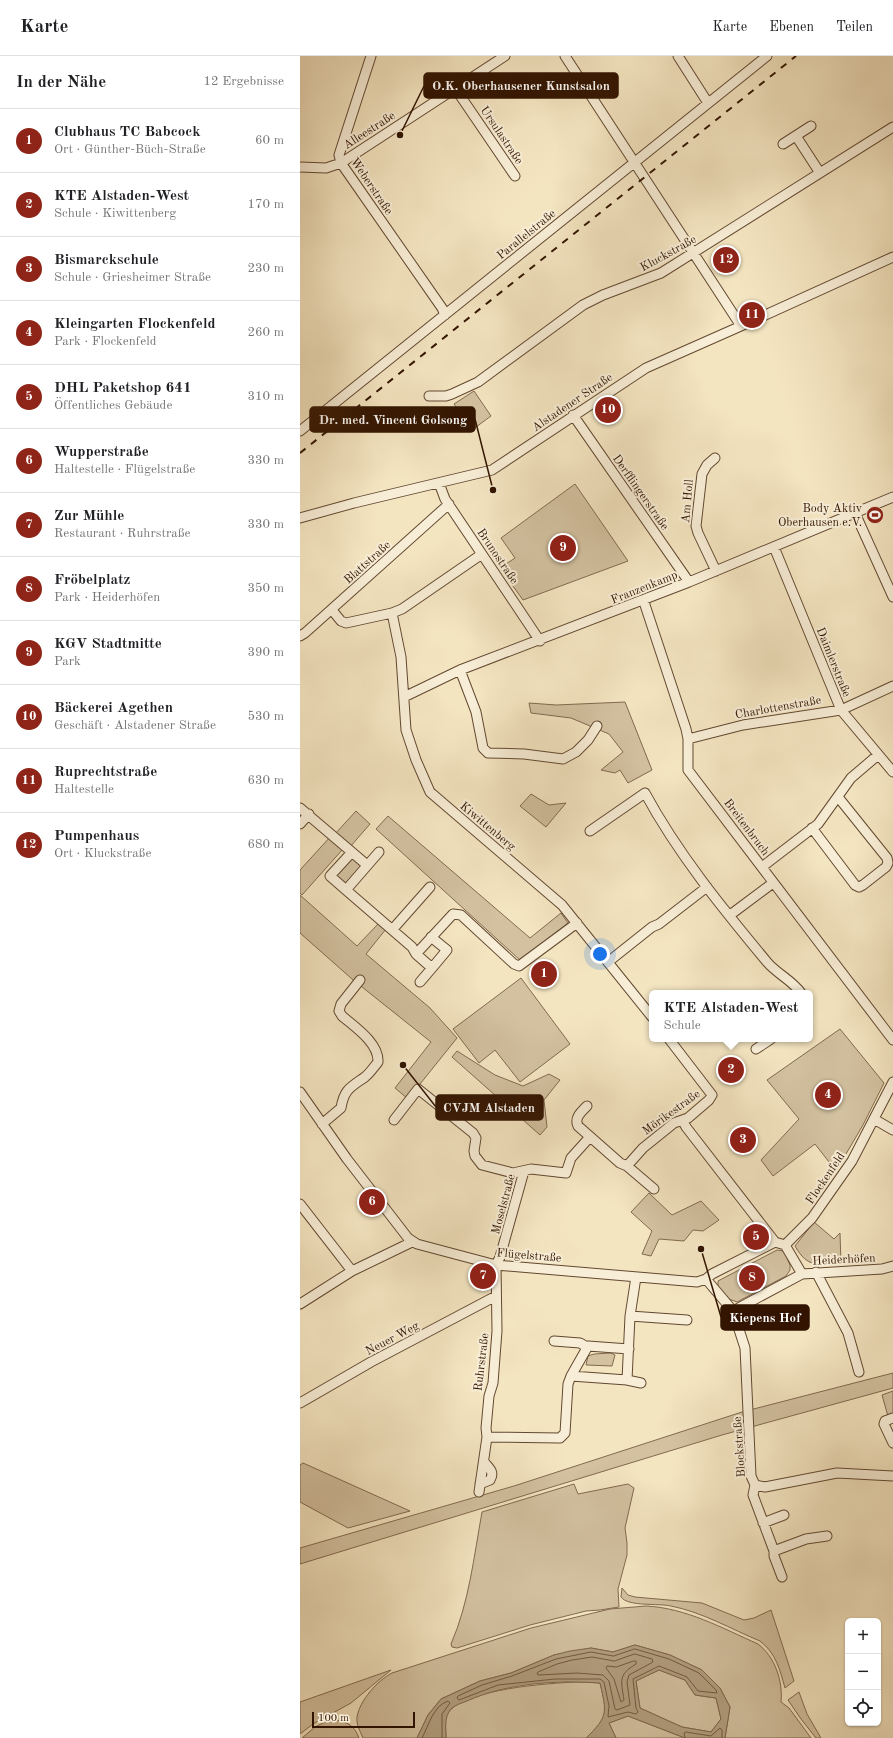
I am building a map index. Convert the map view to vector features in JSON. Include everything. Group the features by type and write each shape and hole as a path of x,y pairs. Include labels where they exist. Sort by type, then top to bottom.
{"street":[{"name":"Weberstraße","path":"370,56 340,155 341,163 442,308 445,315"},
{"name":"Alleestraße","path":"300,167 326,168 341,163 505,56"},
{"path":"565,56 741,326"},
{"path":"678,56 708,103"},
{"name":"Parallelstraße","path":"300,431 767,56"},
{"name":"Ursulastraße","path":"455,88 515,176"},
{"path":"783,144 811,126"},
{"name":"Kluckstraße","path":"429,396 446,396 474,385 496,370 563,318 583,305 603,295 656,276 893,127"},
{"path":"796,136 820,173"},
{"name":"Alstadener Straße","path":"300,518 496,468 637,372 893,257"},
{"name":"Derfflingerstraße","path":"573,416 689,582"},
{"name":"Am Holl","path":"716,458 707,465 702,474 696,526 716,571"},
{"name":"Brunostraße","path":"439,483 443,495 540,640"},
{"name":"Franzenkamp","path":"404,697 460,670 644,600 893,497"},
{"name":"Blattstraße","path":"300,636 306,634 449,504"},
{"path":"855,513 893,597"},
{"name":"Daimlerstraße","path":"774,547 841,710 893,772"},
{"path":"332,610 341,621 346,624 392,613 406,607 482,554"},
{"name":"Breitenbruch","path":"644,600 688,739 688,770 893,1040"},
{"name":"Kiwittenberg","path":"392,613 401,657 406,730 416,760 430,792 562,905 649,1014"},
{"path":"460,670 476,712 484,748 488,753 524,754 563,759 576,752 588,740 597,726"},
{"name":"Charlottenstraße","path":"688,739 743,725 841,710 893,686"},
{"path":"762,867 822,820 854,776 878,755"},
{"path":"590,832 645,793 664,826 707,887 771,966 798,990"},
{"path":"812,828 855,885 859,887 863,885 886,867 888,863 887,858 838,797"},
{"path":"300,808 340,841 367,866"},
{"path":"300,824 308,814"},
{"path":"352,852 330,876 412,948 416,954 432,968"},
{"path":"346,890 379,852"},
{"path":"730,915 773,883"},
{"path":"392,930 430,887"},
{"path":"608,962 652,927 707,887"},
{"path":"416,954 451,915 459,914 514,964 519,966 577,923"},
{"path":"420,982 447,950 431,937"},
{"path":"322,1124 341,1108 343,1096 353,1084 366,1076 378,1062 377,1054 372,1044 342,1016 339,1011 341,1004 360,980"},
{"name":"Mörikestraße","path":"627,1166 643,1148 674,1123 683,1121 709,1100 712,1095 671,1042"},
{"path":"756,1049 766,1042"},
{"name":"Flockenfeld","path":"785,1245 812,1218 852,1161 893,1082"},
{"name":"Moselstraße","path":"394,1120 418,1089 475,1136 476,1142 474,1151 479,1163 513,1173 532,1169 566,1172 571,1158 589,1138"},
{"path":"300,1092 351,1164 412,1242 352,1271 300,1304"},
{"path":"587,1106 578,1115 576,1121 578,1126 589,1138 620,1164 627,1166 654,1189"},
{"path":"874,1119 893,1130"},
{"path":"683,1121 686,1127 775,1242 785,1245 802,1274"},
{"name":"Moselstraße","path":"496,1266 500,1257 524,1171"},
{"path":"300,1204 352,1271"},
{"name":"Flügelstraße","path":"412,1242 496,1266 692,1282 706,1279 712,1274 775,1242"},
{"name":"Ruhrstraße","path":"480,1488 484,1462 489,1396 493,1383 497,1331 496,1266"},
{"name":"Heiderhöfen","path":"733,1311 802,1274 882,1269 893,1266"},
{"path":"816,1272 848,1333 859,1372"},
{"path":"627,1380 630,1316 636,1277"},
{"name":"Blockstraße","path":"706,1279 733,1311 741,1333 746,1354 750,1476 755,1485 765,1487 836,1473 893,1476"},
{"name":"Neuer Weg","path":"300,1403 366,1365 496,1296"},
{"path":"630,1316 687,1320"},
{"path":"554,1341 582,1344 587,1347 591,1346 629,1350"},
{"path":"486,1437 562,1437 565,1433 568,1384 587,1347"},
{"path":"571,1376 627,1380 641,1383"},
{"path":"893,1418 885,1421 884,1424 893,1443"},
{"path":"755,1485 753,1495 782,1577"},
{"path":"763,1523 784,1515"},
{"path":"774,1551 806,1539 827,1536"}],"shaded area":[{"path":"474,391 491,416 472,430 454,404"},
{"path":"575,484 628,561 523,600 500,568 515,558 501,538"},
{"path":"625,702 652,770 628,783 620,770 615,773 601,770 623,752 609,734 571,718 531,713 529,703 556,705"},
{"path":"531,794 549,805 566,803 546,827 520,806"},
{"path":"356,811 370,824 350,847 335,834"},
{"path":"388,816 530,938 561,913 568,923 520,960 376,829"},
{"path":"331,836 343,849 302,895 300,893 300,870"},
{"path":"353,857 362,865 346,885 335,875"},
{"path":"300,895 357,946 379,923 386,929 366,954 430,1008 457,1038 408,1099 395,1088 431,1042 352,979 300,933"},
{"path":"521,978 570,1044 520,1082 495,1050 479,1063 453,1029"},
{"path":"840,1029 884,1083 863,1125 836,1171 815,1144 773,1176 761,1160 799,1119 767,1080"},
{"path":"457,1051 495,1075 523,1086 549,1074 560,1080 544,1100 547,1127 540,1135 452,1057"},
{"path":"649,1193 672,1215 701,1201 719,1220 703,1231 693,1230 684,1241 659,1239 651,1256 642,1254 652,1231 631,1212"},
{"path":"814,1222 834,1239 840,1233 841,1264 814,1264 804,1259 795,1246"},
{"path":"777,1250 784,1251 790,1265 790,1270 786,1276 737,1302 729,1299 718,1286 718,1281"},
{"path":"611,1353 615,1355 612,1366 586,1365 588,1356 594,1354"},
{"path":"893,1373 893,1388 722,1435 300,1564 300,1548 514,1486 742,1412"},
{"path":"893,1391 893,1418 889,1420 882,1395"},
{"path":"303,1463 410,1511 348,1528 300,1502 300,1465"},
{"path":"574,1484 578,1494 628,1484 634,1488 625,1528 627,1555 618,1589 619,1607 586,1611 530,1625 457,1648 452,1647 451,1644 467,1596 482,1512"},
{"path":"622,1588 628,1595 635,1597 702,1603 744,1620 754,1618 771,1610 794,1681 785,1688 774,1656 760,1641 694,1612 666,1605 630,1602 621,1597"},
{"path":"646,1606 690,1615 717,1625 758,1644 764,1649 777,1670 781,1686 781,1702 789,1708 811,1738 725,1738 730,1707 720,1688 702,1670 670,1655 635,1645 613,1652 591,1648 554,1655 511,1673 480,1681 441,1699 428,1715 417,1738 363,1738 358,1728 357,1717 365,1698 375,1686 386,1676 392,1673 531,1628 610,1609"},
{"path":"391,1670 351,1703 313,1724 300,1734 300,1702"},
{"path":"659,1670 685,1680 695,1695 716,1698 721,1719 711,1732 682,1727 640,1708 636,1681"},
{"path":"578,1682 600,1683 605,1708 599,1724 586,1738 446,1738 445,1722 447,1714 456,1705 469,1699 487,1693 507,1689"},
{"path":"799,1692 807,1714 821,1738 816,1738 788,1700"},
{"path":"628,1716 685,1738 616,1738 609,1723"},
{"path":"331,1719 341,1721 352,1726 359,1738 302,1738 315,1727"}],"water":[{"path":"635,1645 670,1655 702,1670 720,1688 730,1707 725,1738 685,1738 628,1716 609,1723 616,1738 586,1738 598,1725 604,1714 604,1701 600,1683 567,1682 533,1684 499,1690 482,1695 454,1706 451,1709 446,1719 446,1738 417,1738 428,1715 441,1699 480,1681 511,1673 554,1655 570,1651 591,1648 613,1652","holes":["659,1670 685,1680 695,1695 716,1698 721,1719 711,1732 682,1727 640,1708 636,1681"]}],"railway":[{"path":"300,453 796,56"}],"place":[{"name":"O.K. Oberhausener Kunstsalon","path":"400,135"},
{"name":"Pumpenhaus","path":"726,260"},
{"name":"Ruprechtstraße","path":"752,315"},
{"name":"Bäckerei Agethen","path":"608,410"},
{"name":"Dr. med. Vincent Golsong","path":"493,490"},
{"name":"Body Aktiv Oberhausen e.V.","path":"875,515"},
{"name":"KGV Stadtmitte","path":"563,548"},
{"name":"Clubhaus TC Babcock","path":"544,974"},
{"name":"CVJM Alstaden","path":"403,1065"},
{"name":"KTE Alstaden-West","path":"731,1070"},
{"name":"Kleingarten Flockenfeld","path":"828,1095"},
{"name":"Bismarckschule","path":"743,1140"},
{"name":"Wupperstraße","path":"372,1202"},
{"name":"DHL Paketshop 641","path":"756,1237"},
{"name":"Kiepens Hof","path":"701,1249"},
{"name":"Zur Mühle","path":"483,1276"},
{"name":"Fröbelplatz","path":"752,1278"}]}
